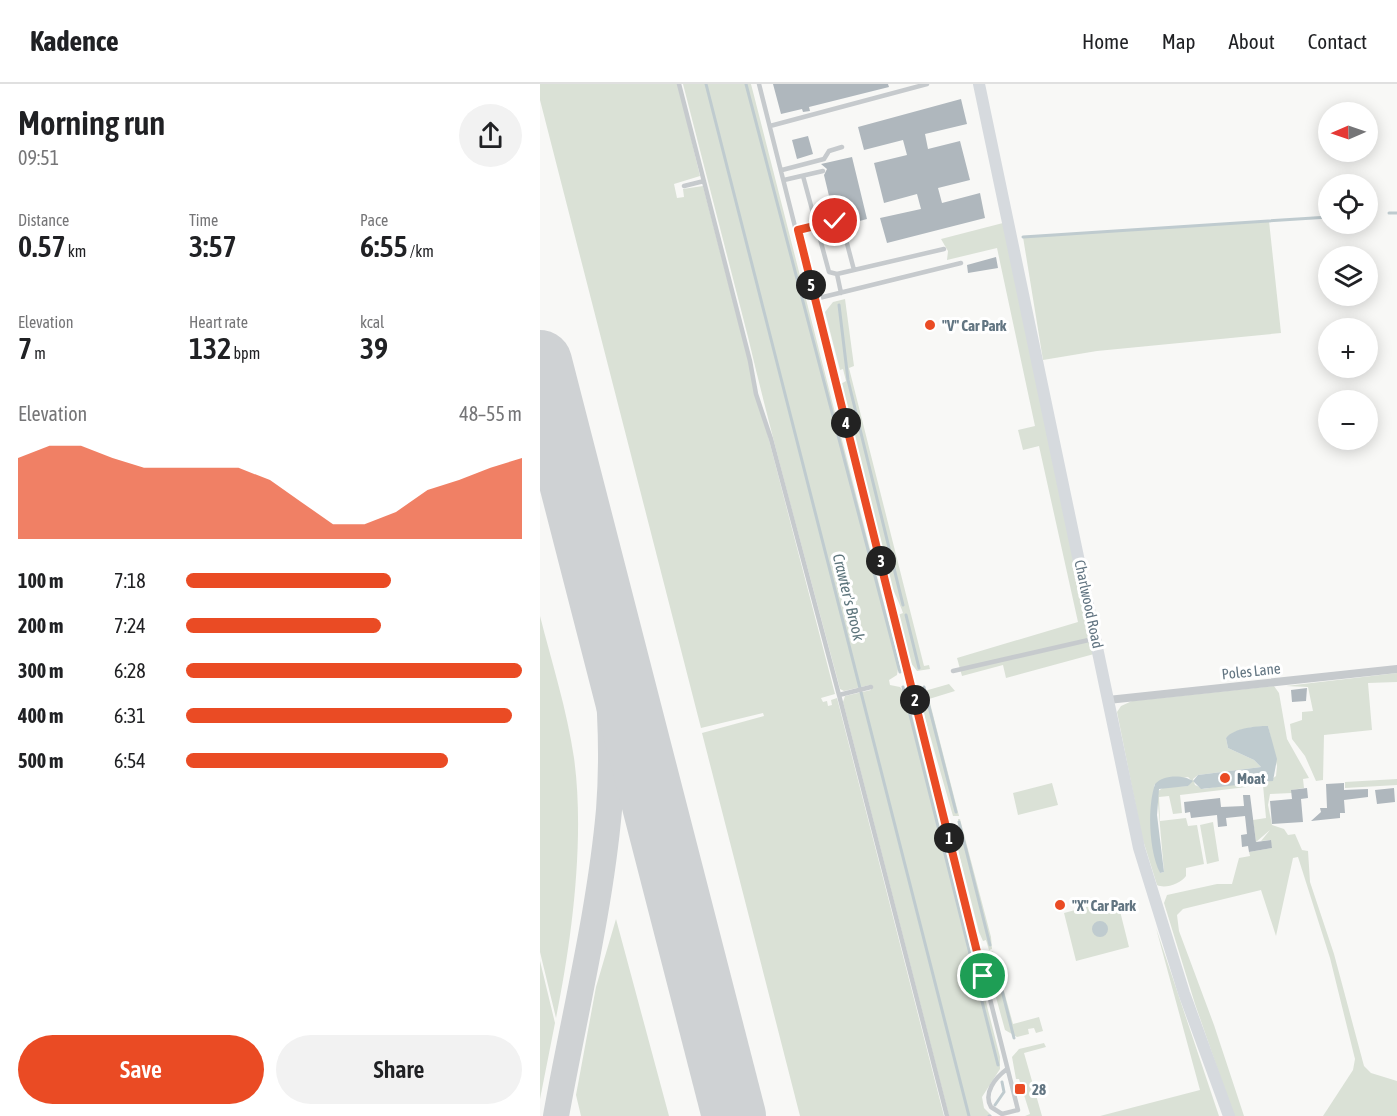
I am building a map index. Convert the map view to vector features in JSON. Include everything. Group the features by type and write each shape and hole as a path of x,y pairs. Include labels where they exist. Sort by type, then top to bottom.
{"street":[{"name":"Charlwood Road","path":"979,84 1096,638 1120,764 1153,896 1184,993 1229,1116"},
{"name":"Poles Lane","path":"1108,700 1397,669"}],"lane":[{"path":"679,84 750,361 756,394 771,439 947,1116"},
{"path":"759,84 798,230 1006,1069 1019,1113 1002,1114 994,1111 989,1103 990,1088 1006,1069"},
{"path":"770,126 927,84"},
{"path":"782,170 824,159 829,151 842,147"},
{"path":"784,180 823,171"},
{"path":"803,176 829,273 837,274 944,249"},
{"path":"684,186 704,181"},
{"path":"798,230 833,221 834,228 844,232 854,270"},
{"path":"815,299 961,263"},
{"path":"837,274 842,293"},
{"path":"953,671 1096,638"},
{"path":"838,695 871,687"}],"shaded area":[{"path":"540,84 678,84 700,176 674,184 677,198 684,197 683,189 703,186 835,694 821,698 823,702 827,701 828,706 832,705 831,700 837,698 944,1116 800,1116 702,733 764,716 763,713 701,728 540,100"},
{"path":"683,84 751,84 899,663 897,675 889,680 890,685 900,687 908,696 1000,1057 1000,1069 982,1097 984,1108 992,1116 949,1116 843,702 845,696 871,690 870,685 844,691 840,689 781,469"},
{"path":"1269,221 1281,333 1097,351 1043,360 1023,237"},
{"path":"1003,223 1094,654 1006,678 1003,665 962,676 957,658 1078,622 1039,446 1023,450 1018,430 1035,426 997,248 947,260 948,251 941,239"},
{"path":"845,299 854,366 849,368 924,666 929,665 930,669 917,671 911,663 898,615 903,613 889,582 839,385 846,381 843,369 840,370 825,312 833,302"},
{"path":"540,616 567,722 577,789 577,855 572,923 556,1018 540,952"},
{"path":"1397,673 1397,682 1368,683 1372,730 1324,735 1323,780 1316,781 1305,756 1292,739 1290,724 1302,720 1302,712 1313,711 1308,687 1286,686"},
{"path":"949,684 955,691 929,699 959,816 953,816 919,697 921,692"},
{"path":"1274,686 1279,693 1287,739 1309,778 1303,779 1304,788 1292,790 1292,793 1270,794 1268,805 1272,825 1284,829 1288,835 1295,834 1302,850 1308,851 1310,882 1334,954 1364,1066 1371,1073 1397,1081 1397,1116 1323,1116 1353,1070 1355,1059 1330,958 1298,857 1293,858 1276,936 1261,890 1183,909 1177,915 1179,931 1214,1025 1244,1116 1234,1116 1195,1004 1164,903 1167,895 1217,884 1232,884 1239,858 1250,856 1249,852 1272,848 1270,840 1261,841 1270,830 1256,842 1253,820 1266,818 1263,785 1180,795 1182,813 1173,814 1169,796 1159,797 1160,821 1186,818 1188,826 1197,825 1204,864 1186,868 1186,876 1176,883 1168,886 1157,885 1142,837 1117,712 1121,706 1132,701","holes":["1268,726 1277,766 1276,776 1268,782 1248,781 1204,789 1195,785 1193,779 1198,775 1261,767 1254,760 1228,748 1226,738 1240,730","1188,777 1191,780 1188,786 1164,787 1157,792 1164,872 1160,873 1152,835 1154,786"]},
{"path":"1268,726 1277,759 1273,781 1201,789 1193,781 1198,775 1261,767 1254,760 1228,748 1226,738 1239,730"},
{"path":"1174,776 1193,781 1188,786 1159,789 1157,815 1164,872 1160,873 1153,853 1150,829 1152,794 1155,784 1163,778"},
{"path":"1397,779 1397,785 1345,788 1345,782"},
{"path":"1052,783 1058,805 1018,815 1013,793"},
{"path":"958,819 960,819 991,937 992,949 989,950 986,940 983,941 979,932 953,830 960,828"},
{"path":"1213,822 1219,861 1207,864 1200,825"},
{"path":"1117,899 1129,947 1076,961 1064,913"},
{"path":"616,919 669,1116 581,1116 576,1095 596,987"},
{"path":"1100,921 1108,929 1100,937 1092,929"},
{"path":"1156,928 1219,1116 1100,1116 1200,1090"},
{"path":"993,951 1013,1024 1039,1017 1043,1031 1036,1033 1034,1028 1028,1029 1029,1034 1017,1037 1005,1030 984,954"},
{"path":"540,961 555,1023 540,1099"},
{"path":"1044,1043 1046,1047 1024,1053 1042,1116 1025,1116 1030,1114 1019,1079 1016,1079 1012,1057 1019,1049"}],"building":[{"path":"773,84 888,84 889,87 809,107 810,111 803,112 802,109 781,114"},
{"path":"961,99 967,124 925,134 928,149 960,141 970,180 938,188 942,203 980,193 985,218 887,243 880,218 921,209 917,194 884,203 874,163 907,155 903,140 864,150 858,127"},
{"path":"808,136 813,154 797,159 792,140"},
{"path":"852,157 867,219 841,226 838,225 839,218 834,217 824,175 827,169 821,164"},
{"path":"996,257 998,268 968,273 967,265"},
{"path":"1307,688 1306,701 1292,702 1291,690"},
{"path":"1344,783 1344,790 1368,789 1368,797 1344,800 1345,813 1340,813 1340,818 1311,821 1321,812 1320,808 1327,808 1326,784"},
{"path":"1307,788 1308,798 1301,799 1303,822 1272,824 1270,801 1292,799 1291,790"},
{"path":"1394,788 1395,802 1377,804 1375,790"},
{"path":"1243,795 1250,795 1256,842 1271,840 1272,848 1249,852 1248,846 1242,847 1241,835 1247,834 1245,816 1226,818 1227,826 1218,827 1217,815 1191,818 1190,812 1185,813 1184,802 1220,798 1221,807 1244,806"}],"waterway":[{"name":"Crawter's Brook","path":"706,84 969,1116"},
{"path":"746,84 900,672"},
{"path":"1389,213 1397,213"},
{"path":"1023,237 1318,218"},
{"path":"839,305 848,380 903,605"},
{"path":"906,615 919,668"},
{"path":"903,687 998,1065"},
{"path":"924,687 956,812"},
{"path":"959,822 990,945"},
{"path":"993,955 1014,1038"},
{"path":"995,1105 1004,1092 1002,1082"}],"taxiway":[{"path":"556,1116 593,925 605,848 611,775 607,671 586,533"},
{"path":"712,1033 729,1116"}],"runway":[{"path":"540,362 734,1116"}],"place":[{"name":"\"V\" Car Park","path":"930,325"},
{"name":"Moat","path":"1225,778"},
{"name":"\"X\" Car Park","path":"1060,905"},
{"name":"28","path":"1020,1089"}],"route":[{"path":"835,221 798,230 983,976"}]}
